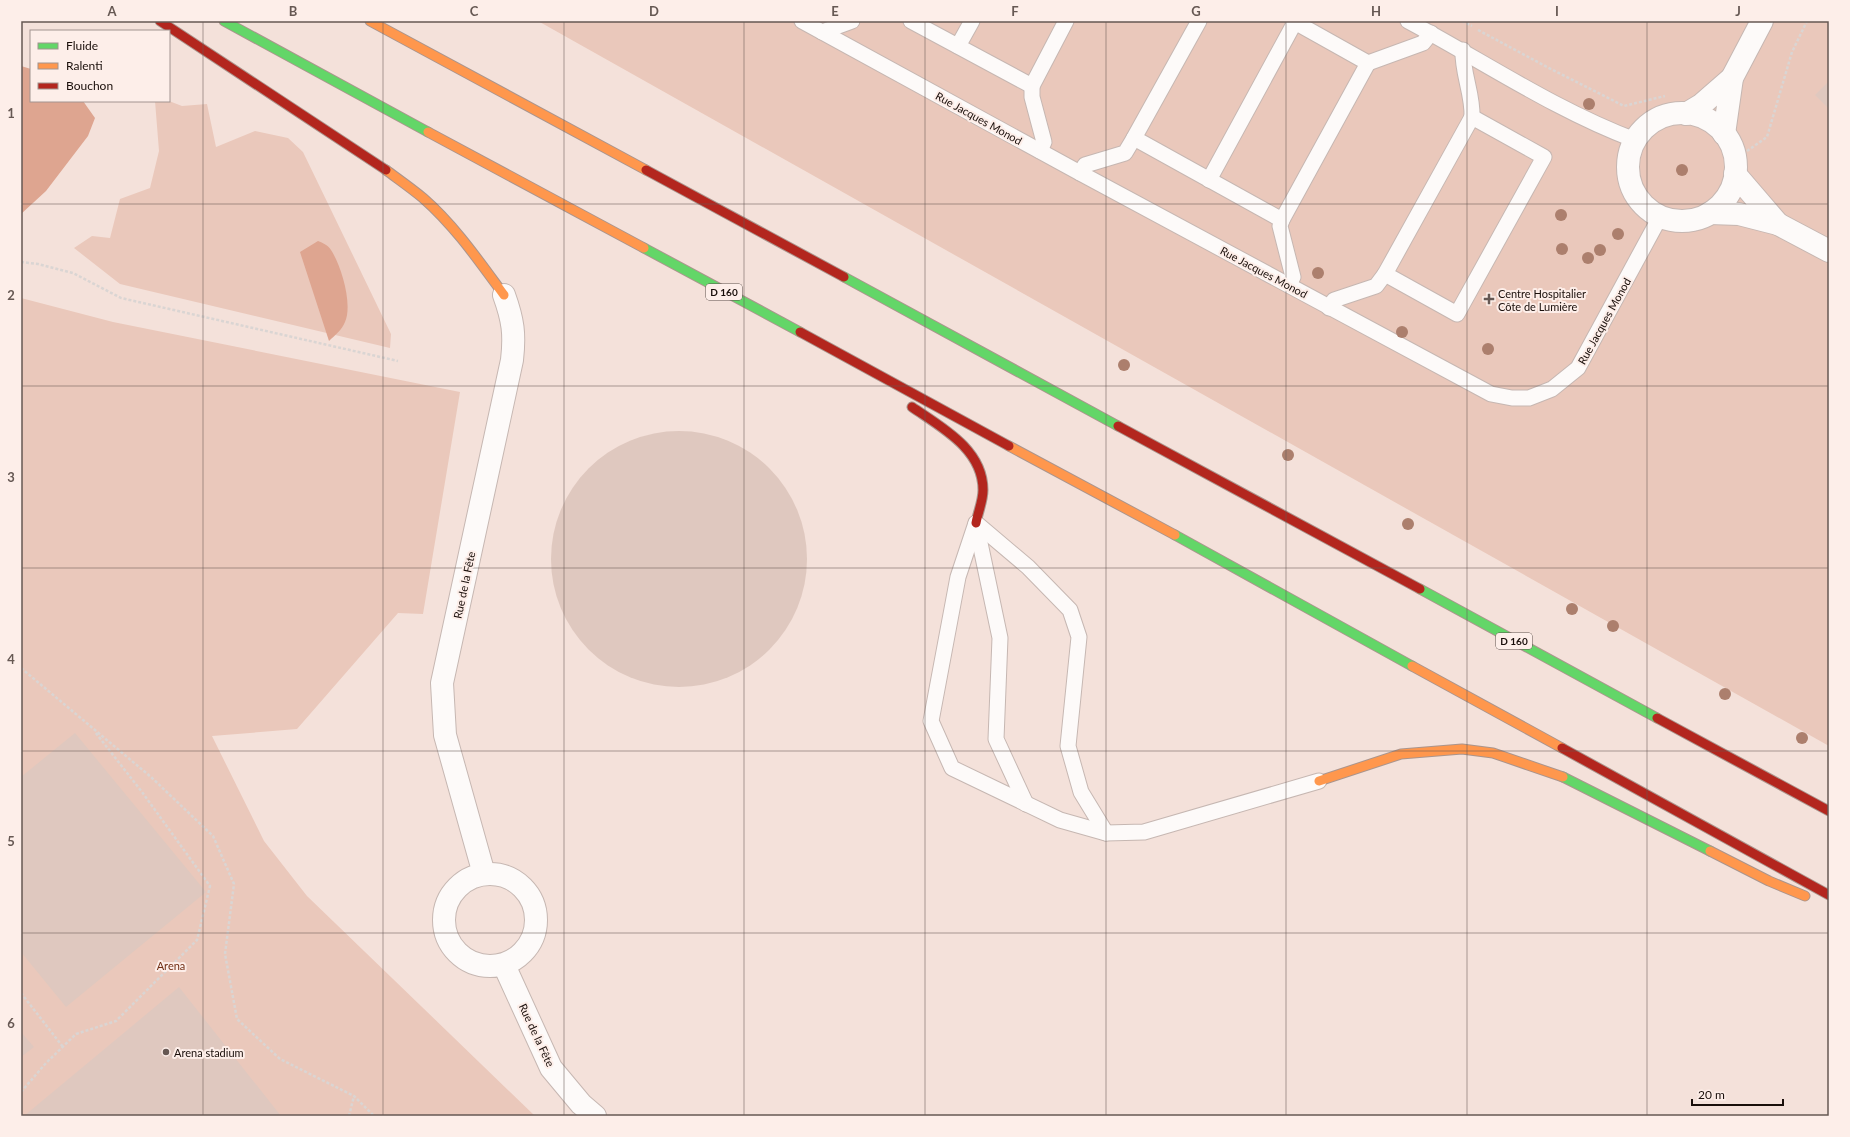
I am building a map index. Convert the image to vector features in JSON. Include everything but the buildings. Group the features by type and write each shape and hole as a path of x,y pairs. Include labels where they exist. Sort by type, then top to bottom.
{"highway":[{"path":"160,21 383,167 423,198 449,224 471,250 504,295"},
{"name":"D 160","path":"224,21 1231,566 1829,896"},
{"name":"D 160","path":"370,21 1829,811"},
{"path":"840,354 961,442 979,464 984,487 976,523"},
{"path":"1319,781 1401,754 1462,749 1493,753 1556,774 1769,881 1816,901"}],"street":[{"path":"1724,134 1732,78 1762,21"},
{"path":"1686,114 1701,105 1732,78"},
{"path":"1745,156 1731,189 1722,203 1710,213 1694,220 1677,221 1660,217 1645,207 1634,193 1628,176 1629,158 1635,140 1644,128 1657,120 1671,115 1686,114 1701,117 1714,124 1724,134 1730,143 1745,156 1778,224"},
{"path":"1710,213 1739,214 1778,224 1829,251"},
{"name":"Rue de la Fête","path":"484,874 446,735 442,683 512,360 515,336 512,318 504,295"},
{"path":"484,874 499,875 513,880 525,890 533,903 537,918 535,933 528,947 518,958 504,965 489,967 474,964 461,956 450,945 444,931 444,915 448,900 463,883 469,879 484,874"},
{"name":"Rue de la Fête","path":"504,965 550,1068 581,1104 595,1116"}],"lane":[{"name":"Rue Jacques Monod","path":"802,21 1329,308 1491,394 1512,398 1529,398 1552,389 1578,368 1660,217"},
{"path":"822,32 852,21"},
{"path":"911,21 1032,86"},
{"path":"958,46 972,21"},
{"path":"1040,151 1044,142 1032,97 1032,86 1066,21"},
{"path":"1080,173 1085,165 1125,153 1198,21"},
{"path":"1209,180 1294,21 1368,63"},
{"path":"1408,21 1463,50 1541,95 1613,132 1635,140"},
{"path":"1289,285 1293,277 1280,226 1282,220 1368,63 1423,43 1431,33"},
{"path":"1329,308 1334,300 1376,286 1385,274 1472,117 1473,104 1462,62 1463,50"},
{"path":"1385,274 1457,314 1529,185 1544,157 1472,117"},
{"path":"1134,138 1282,220"},
{"path":"976,523 958,577 931,721 952,768 1060,820 1106,833 1144,832 1319,781"},
{"path":"976,523 1000,638 996,739 1026,804"},
{"path":"976,523 1028,567 1070,610 1079,637 1068,746 1080,792 1106,833"}],"path":[{"path":"1462,21 1547,67 1624,106 1669,95"},
{"path":"1745,156 1768,137 1792,52 1807,21"},
{"path":"21,262 38,264 73,273 121,298 398,361"},
{"path":"21,668 151,777 213,836 234,884 225,954 237,1019 280,1059 354,1096 374,1116"},
{"path":"21,1092 46,1063 76,1034 116,1021 197,940 210,886 142,792 92,727"},
{"path":"21,993 62,1047"},
{"path":"349,1116 354,1096"}],"green space":[{"name":"Centre Hospitalier Côte de Lumière","path":"538,21 1829,21 1829,746"},
{"path":"170,101 182,106 207,104 216,147 255,131 288,138 303,152 391,334 390,348 120,284 74,248 92,236 110,238 120,199 150,188 159,151 155,102"},
{"name":"Arena","path":"21,298 113,322 460,392 423,614 398,613 297,729 212,736 264,841 307,896 535,1116 21,1116"}],"shaded area":[{"path":"21,66 30,69 30,102 84,102 95,118 88,136 46,191 21,214"},
{"path":"318,241 324,243 335,257 339,265 347,295 348,305 344,325 329,341 300,252"}],"traffic: fast":[{"path":"224,21 428,132"},
{"path":"644,248 800,332"},
{"path":"844,277 1118,426"},
{"path":"1175,535 1412,666"},
{"path":"1420,589 1657,718"},
{"path":"1563,777 1710,851"}],"traffic: slow":[{"path":"370,21 646,170"},
{"path":"428,132 644,248"},
{"path":"386,170 423,198 446,220 504,295"},
{"path":"1009,446 1175,535"},
{"path":"1412,666 1562,748"},
{"path":"1319,781 1401,754 1462,749 1493,753 1563,777"},
{"path":"1710,851 1769,881 1805,896"}],"traffic: jam":[{"path":"160,21 386,170"},
{"path":"646,170 844,277"},
{"path":"800,332 1009,446"},
{"path":"912,407 947,431 968,451 976,463 981,475 983,490 976,523"},
{"path":"1118,426 1420,589"},
{"path":"1657,718 1829,811"},
{"path":"1562,748 1829,895"}],"place":[{"name":"Centre Hospitalier Côte de Lumière","path":"1489,299"},
{"name":"Arena stadium","path":"166,1052"}]}
